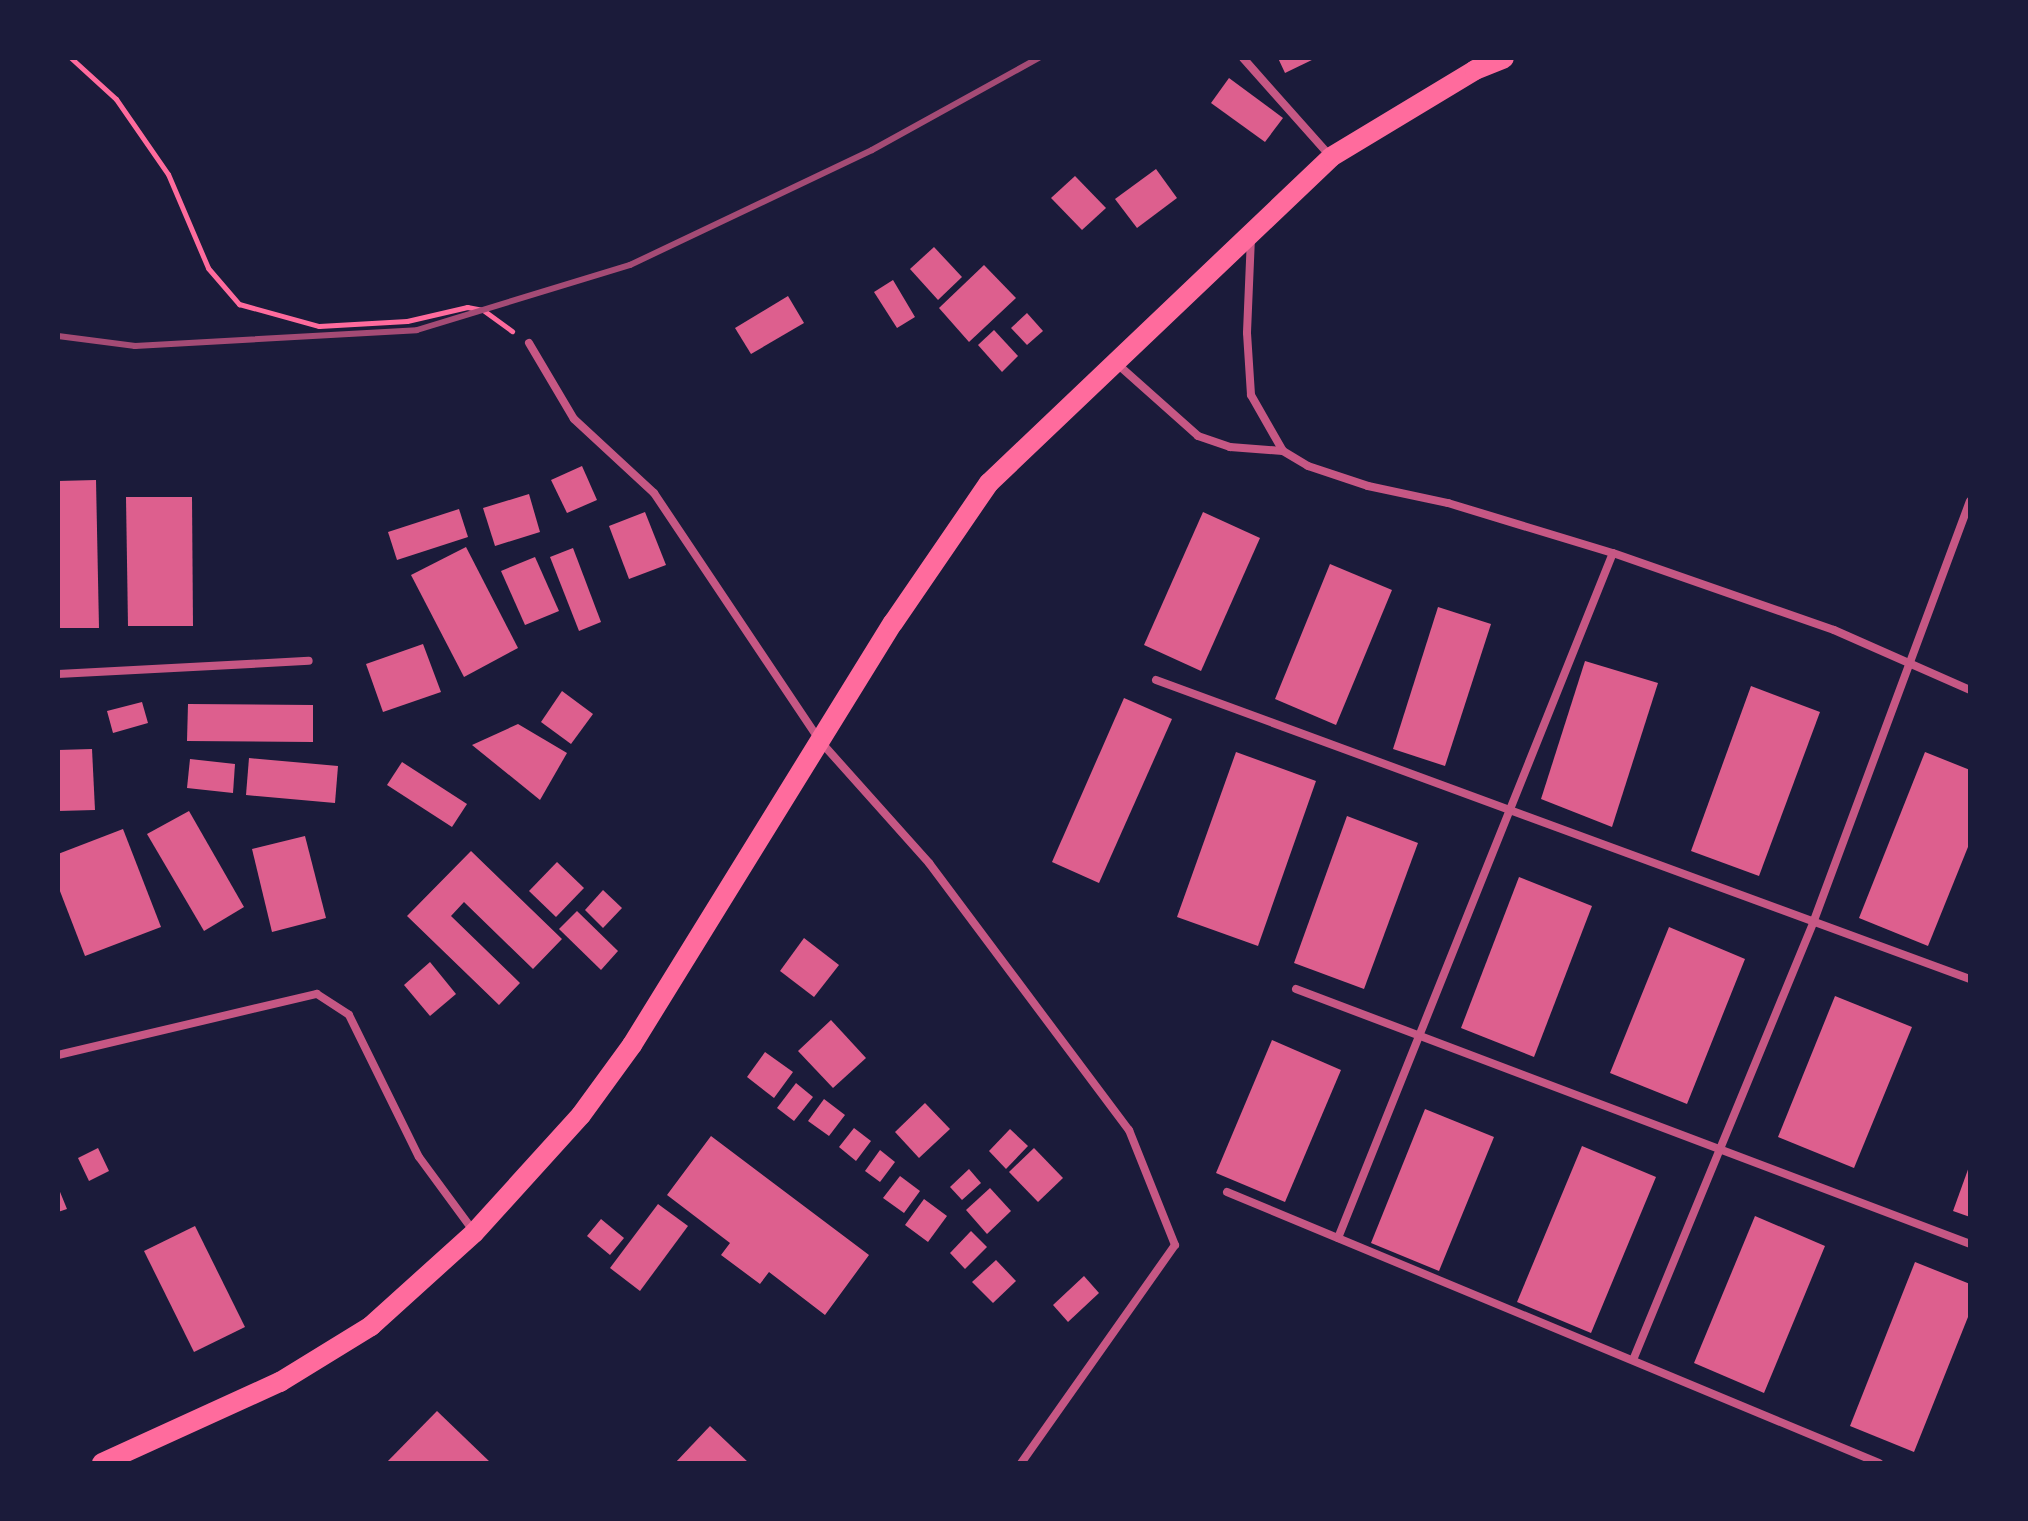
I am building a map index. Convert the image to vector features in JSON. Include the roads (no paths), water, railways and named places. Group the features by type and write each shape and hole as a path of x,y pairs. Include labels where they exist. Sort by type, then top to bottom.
{"main road":[{"path":"102,1463 280,1382 371,1326 474,1233 581,1115 632,1045 820,741 989,483 1251,228 1331,157 1475,70 1504,58"}],"street":[{"path":"1243,58 1331,157"},
{"path":"1251,228 1247,333 1251,395 1283,451"},
{"path":"529,343 574,419 654,493 820,741 929,863 1129,1130 1175,1245 1021,1463"},
{"path":"1114,361 1198,436 1230,447 1283,451 1308,466 1368,486 1448,503 1613,553 1834,630 1970,690"},
{"path":"1633,1360 1813,923 1970,501"},
{"path":"1338,1238 1422,1036 1506,810 1613,553"},
{"path":"58,674 309,661"},
{"path":"1156,680 1970,979"},
{"path":"1296,989 1970,1244"},
{"path":"58,1055 317,994 349,1015 419,1157 474,1233"},
{"path":"1227,1192 1879,1463"}],"railway":[{"path":"58,336 135,346 417,330 630,265 872,150 1039,58"}]}
